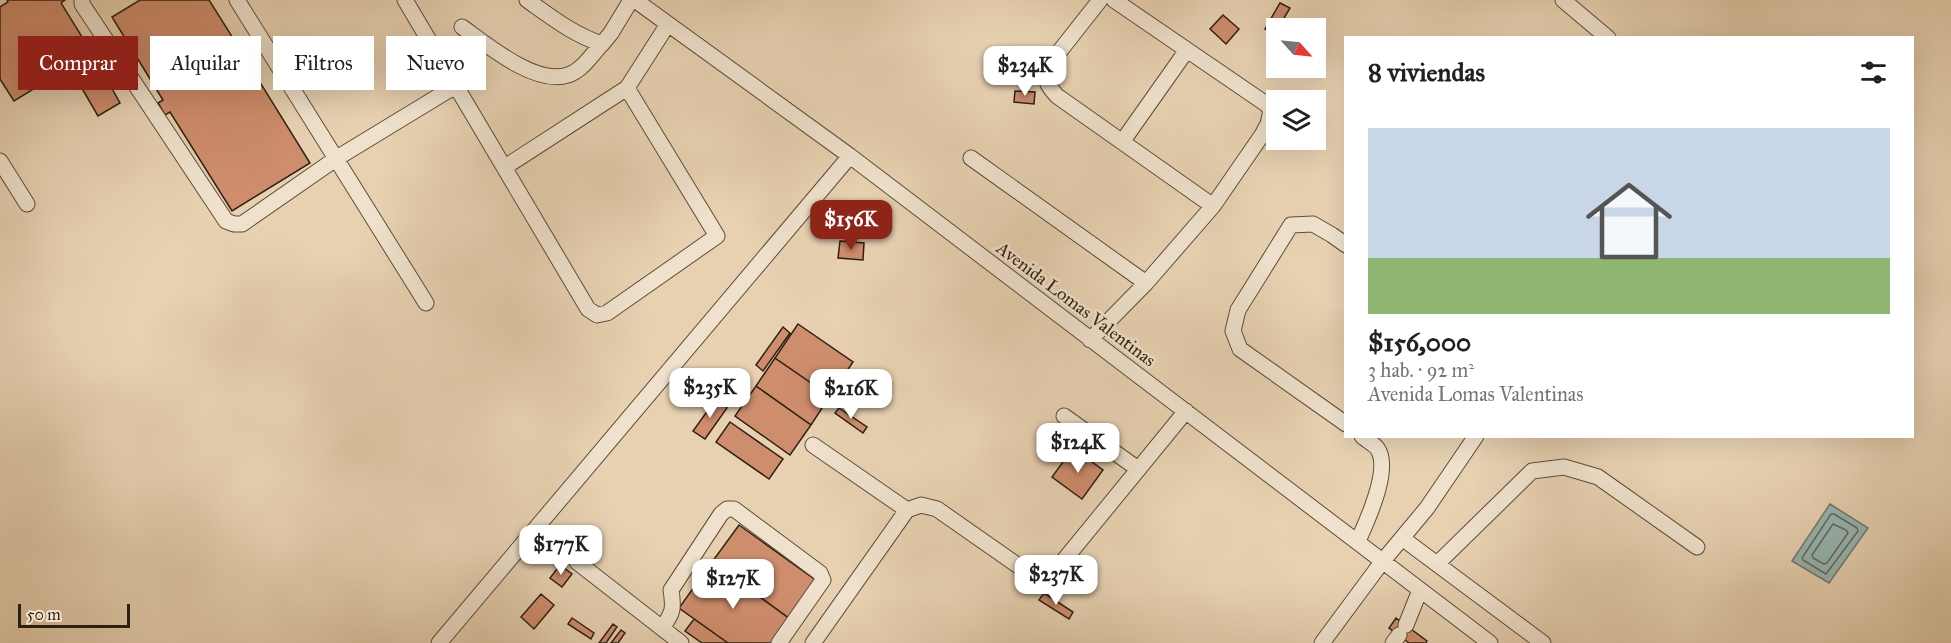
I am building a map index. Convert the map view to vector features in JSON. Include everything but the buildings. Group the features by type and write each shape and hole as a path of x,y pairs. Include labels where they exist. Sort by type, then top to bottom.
{"street":[{"path":"237,0 426,303"},
{"path":"405,0 427,36"},
{"path":"527,0 586,39 602,44"},
{"path":"462,27 504,57 542,75 557,77 569,75 578,70 602,44 620,20 631,0"},
{"name":"Avenida Lomas Valentinas","path":"635,0 850,156 1490,643"},
{"path":"1100,0 1048,66 1045,75 1046,84 1056,96 1213,206"},
{"path":"1090,340 1146,283 1213,206 1262,135 1268,124 1271,110 1266,104 1114,0"},
{"path":"1563,0 1606,36"},
{"path":"84,1 226,221 234,224 242,224 337,158 449,90"},
{"path":"505,166 627,88 668,24"},
{"path":"1122,142 1187,50"},
{"path":"460,90 588,309 597,315 608,313 717,236 627,88"},
{"path":"439,643 850,156"},
{"path":"971,158 1146,283"},
{"path":"0,161 27,204"},
{"path":"1344,244 1313,224 1292,225 1238,310 1233,331 1240,349 1344,423"},
{"path":"813,643 907,510 921,505 937,509 1027,572 1044,573 1060,565 1186,411"},
{"path":"1064,416 1138,469"},
{"path":"1358,541 1369,516 1383,468 1382,443 1368,438"},
{"path":"1322,643 1382,562 1427,508 1475,438"},
{"path":"813,445 907,510"},
{"path":"1437,564 1532,471 1564,467 1598,477 1697,547"},
{"path":"662,628 671,616 673,605 671,590 721,514 727,509 734,509 820,573 823,580 779,643"},
{"path":"1402,538 1544,643"},
{"path":"577,562 681,643"},
{"path":"1399,635 1420,590"}],"water":[{"path":"1830,504 1868,528 1829,583 1792,561"}]}
